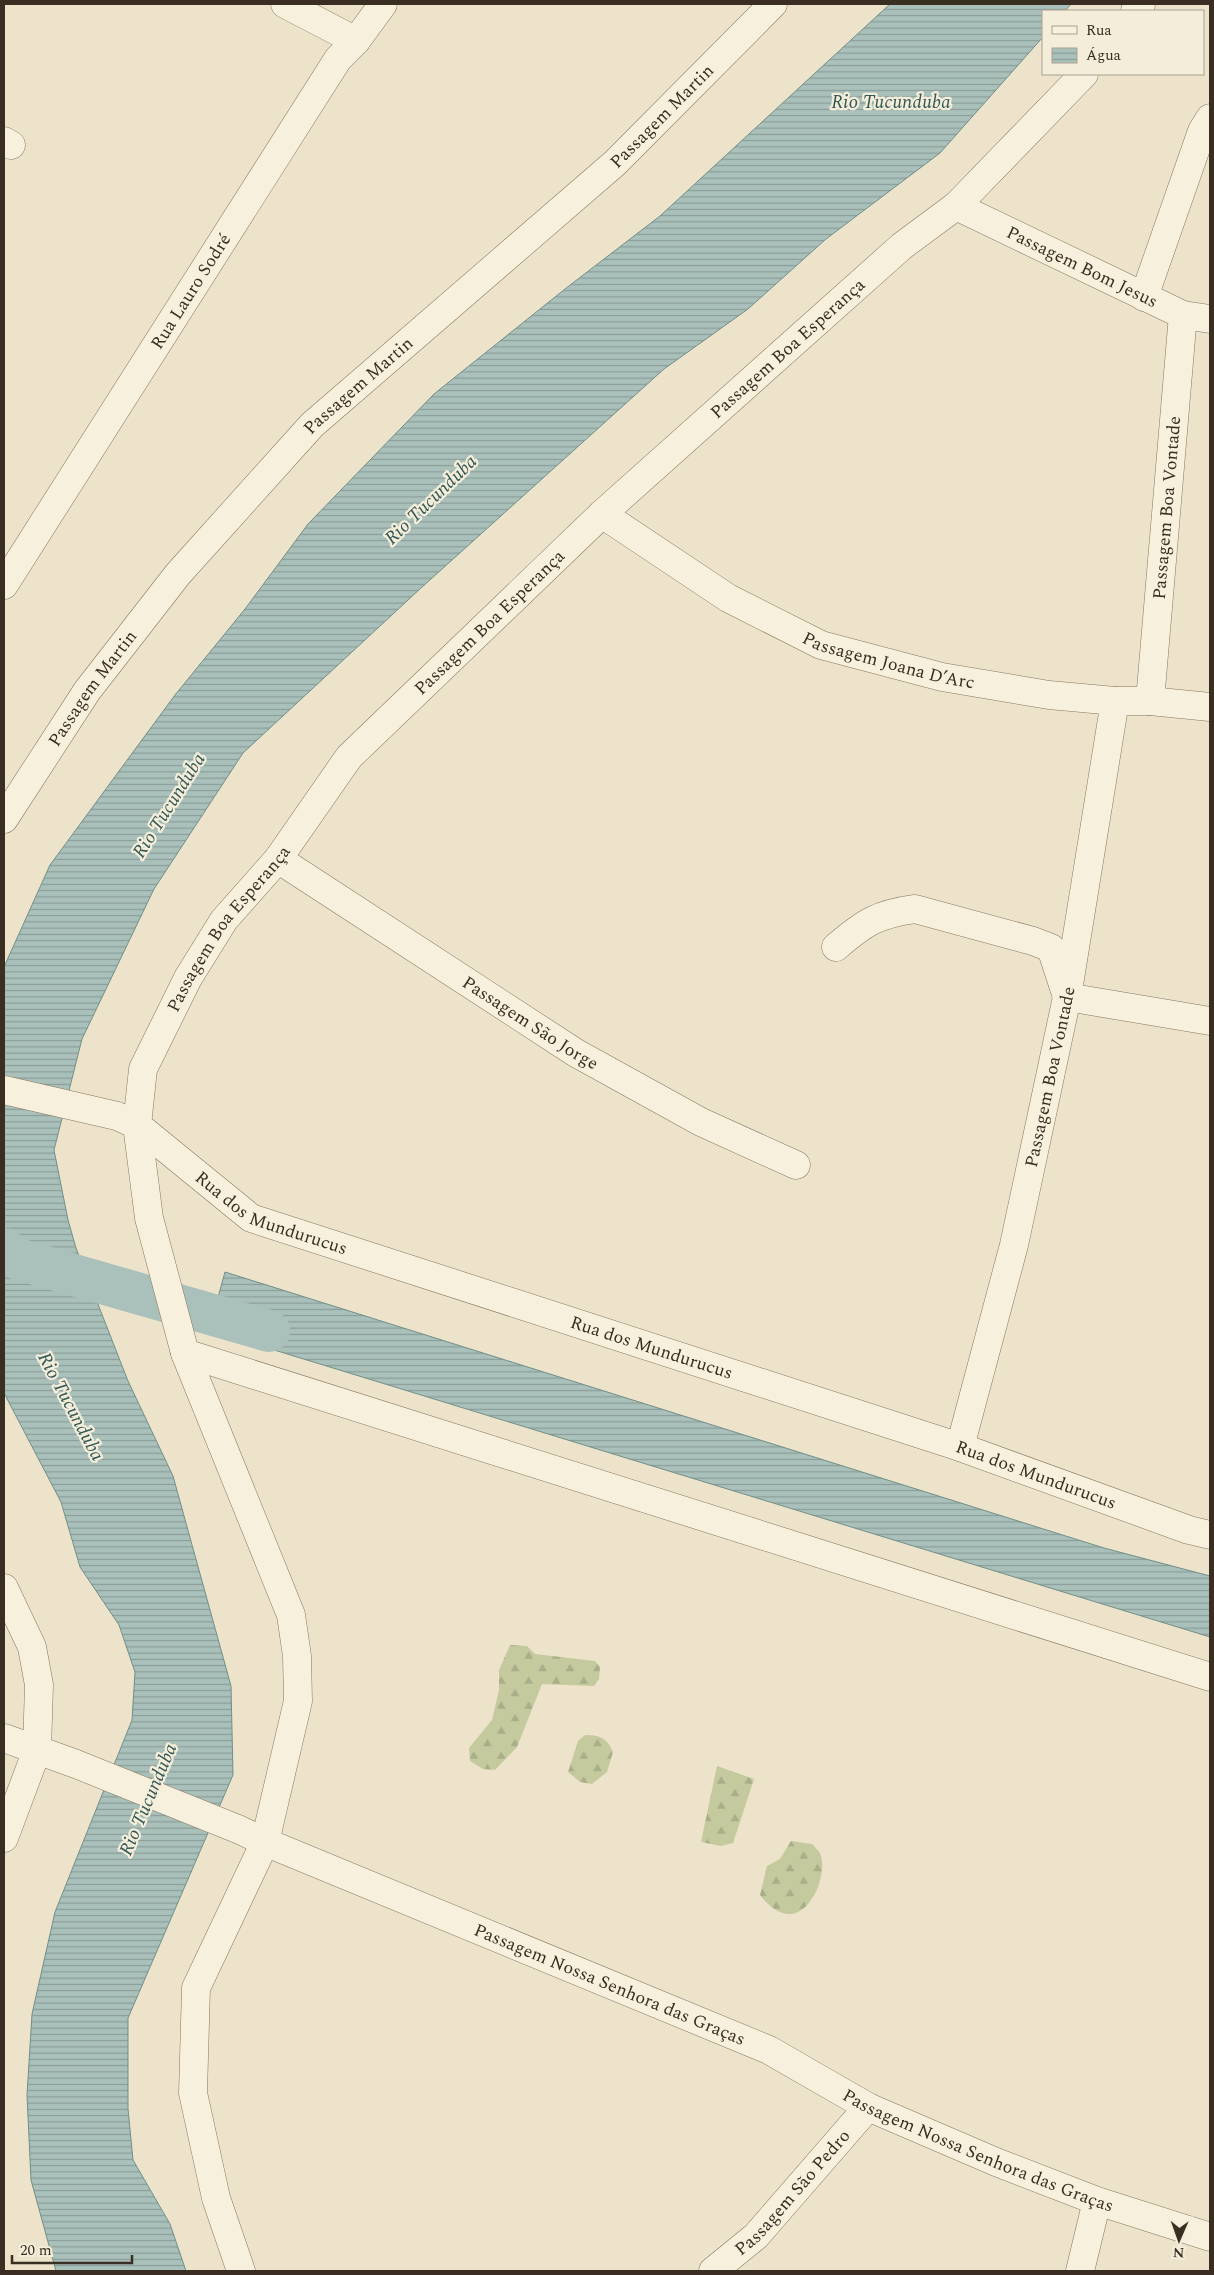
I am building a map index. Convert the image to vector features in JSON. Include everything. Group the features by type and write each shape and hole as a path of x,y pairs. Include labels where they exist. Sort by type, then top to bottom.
{"street":[{"path":"285,4 356,41"},
{"name":"Rua Lauro Sodré","path":"4,585 338,59 356,41 383,4"},
{"name":"Passagem Martin","path":"4,820 93,683 178,574 312,425 615,163 773,4"},
{"name":"Passagem Boa Esperança","path":"241,2271 216,2198 193,2093 196,1988 265,1842 298,1701 297,1656 291,1615 185,1351 149,1218 127,1121 143,1069 188,978 224,920 278,859 349,757 602,514 902,246 956,206 1083,75"},
{"path":"1144,297 1202,131 1210,118"},
{"name":"Passagem Bom Jesus","path":"956,206 1183,315 1210,318"},
{"name":"Passagem Boa Vontade","path":"1150,701 1183,315"},
{"name":"Passagem Joana D’Arc","path":"602,514 728,598 821,644 942,677 1049,695 1115,701 1150,701 1210,707"},
{"name":"Passagem Boa Vontade","path":"960,1447 1014,1245 1067,998 1115,701"},
{"name":"Passagem São Jorge","path":"278,859 576,1052 700,1122 796,1166"},
{"path":"836,947 858,928 875,918 894,912 915,909 1033,941 1051,948 1067,998 1210,1022"},
{"path":"4,1090 127,1121"},
{"name":"Rua dos Mundurucus","path":"127,1121 251,1218 960,1447 1210,1535"},
{"path":"185,1351 1210,1677"},
{"path":"4,1588 32,1647 39,1685 37,1750 4,1838"},
{"name":"Passagem Nossa Senhora das Graças","path":"4,1738 76,1764 240,1830 770,2050 868,2107 996,2162 1097,2201 1210,2237"},
{"name":"Passagem São Pedro","path":"713,2271 756,2236 868,2107"},
{"path":"1080,2271 1097,2201"}],"green space":[{"path":"510,1645 527,1646 535,1654 595,1661 600,1667 599,1679 594,1686 542,1684 517,1747 495,1770 483,1769 470,1761 469,1748 492,1720 499,1690 499,1670"},
{"path":"585,1735 602,1738 608,1743 613,1752 607,1772 592,1784 580,1782 568,1772 578,1741"},
{"path":"717,1766 754,1779 733,1843 721,1846 701,1842"},
{"path":"791,1841 812,1844 819,1851 822,1864 818,1887 812,1898 806,1906 792,1914 776,1910 760,1895 767,1866 780,1859"}],"water":[{"name":"Rio Tucunduba","path":"890,4 1071,4 1066,10 1042,10 1042,38 940,153 826,239 748,309 664,369 421,588 243,753 154,889 82,1039 54,1150 68,1220 76,1248 128,1381 173,1476 231,1686 233,1775 128,2018 128,2109 133,2160 170,2224 186,2271 56,2271 31,2180 27,2095 32,2014 55,1912 132,1720 135,1672 119,1625 80,1567 61,1502 4,1393 4,967 50,865 175,695 245,609 308,524 434,394 660,216"},
{"path":"225,1272 1104,1548 1210,1576 1210,1637 209,1330"}],"waterway":[{"path":"4,1249 18,1259 269,1331"}]}
